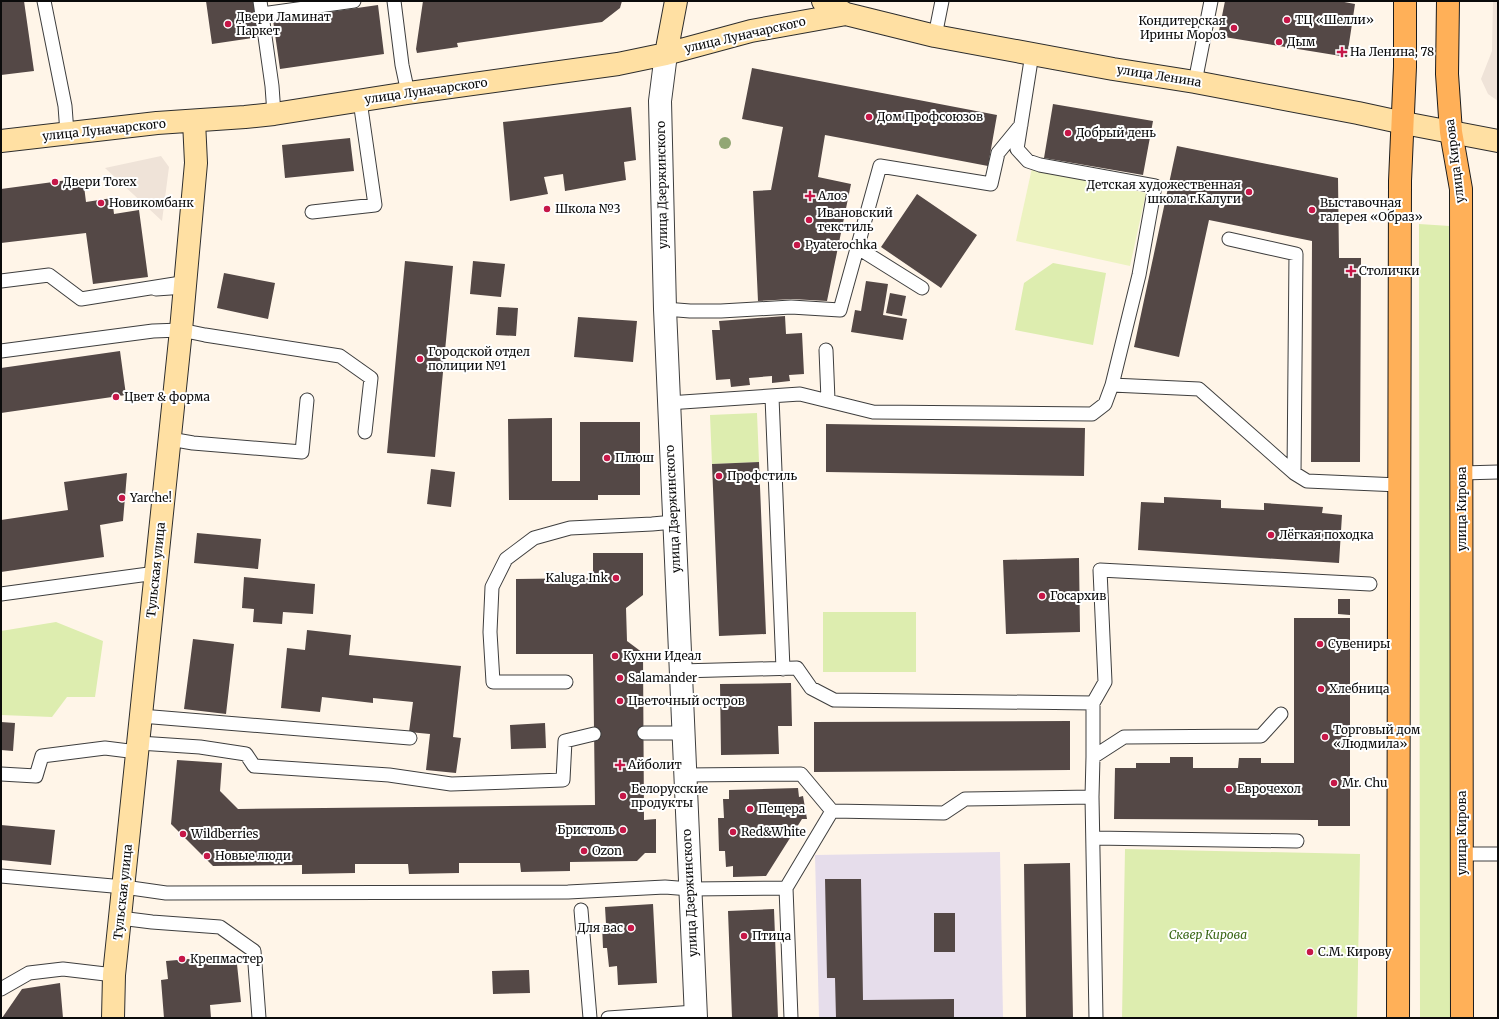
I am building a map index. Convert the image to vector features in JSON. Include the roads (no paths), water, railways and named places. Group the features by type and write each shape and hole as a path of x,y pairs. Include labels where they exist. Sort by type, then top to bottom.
{"main road":[{"name":"улица Дзержинского","path":"666,54 676,1"},
{"name":"улица Ленина","path":"823,1 846,14 935,36 1113,69 1195,82 1498,141"},
{"path":"1398,1018 1400,189 1404,123 1405,1"},
{"name":"улица Кирова","path":"1448,1 1447,74 1451,132 1461,189 1462,1018"},
{"name":"улица Луначарского","path":"1,142 157,123 194,122 274,114 408,93 618,64 666,54 751,31 846,14"},
{"name":"Тульская улица","path":"113,1018 114,975 185,287 196,162 194,122"}],"street":[{"name":"улица Дзержинского","path":"666,54 660,102 665,309 695,1015"}],"lane":[{"path":"44,1 65,106 67,133"},
{"path":"274,114 272,86 261,7 354,1"},
{"path":"394,1 402,66 408,93"},
{"path":"935,36 942,1"},
{"path":"1195,82 1211,1"},
{"path":"668,403 800,394 873,412 1092,414 1105,404 1112,385 1139,275 1156,186 1040,165 1028,161 1017,149 1032,54"},
{"path":"312,212 375,205 360,101"},
{"path":"665,309 722,311 791,306 840,310 880,166 991,184 998,153 1021,125"},
{"path":"1229,239 1296,254 1294,473"},
{"path":"858,248 922,288"},
{"path":"1,281 49,275 81,299 181,283 156,289 185,287"},
{"path":"1,351 153,331 181,330 340,356 371,378 365,432"},
{"path":"826,350 828,400"},
{"path":"1112,385 1199,389 1294,473 1306,481 1399,485"},
{"path":"772,397 783,669"},
{"path":"170,439 302,452 307,400"},
{"path":"1462,473 1498,472"},
{"path":"566,682 493,682 490,632 492,587 506,559 534,538 570,528 674,522"},
{"path":"1096,1018 1092,797 1093,703 1105,682 1100,570 1370,584"},
{"path":"1,594 156,573"},
{"path":"680,671 797,668 811,688 834,700 1093,703"},
{"path":"1093,758 1124,737 1261,736 1280,714"},
{"path":"141,716 410,738"},
{"path":"644,733 683,733"},
{"path":"1,774 36,776 42,756 105,748 200,747 246,754 254,766 388,775 451,784 563,780 565,741 594,734"},
{"path":"685,775 801,774 832,811 944,813 965,799 1092,797"},
{"path":"791,1018 786,888 832,811"},
{"path":"1093,838 1297,840"},
{"path":"1462,854 1498,854"},
{"path":"1,876 124,887 166,893 561,892 665,887 690,889 786,888"},
{"path":"581,910 590,1018"},
{"path":"120,918 220,927 254,951 259,1018"},
{"path":"1,989 29,973 63,969 114,975"},
{"path":"608,1018 695,1015"}],"place":[{"name":"ТЦ «Шелли»","path":"1287,20"},
{"name":"Двери Ламинат Паркет","path":"228,24"},
{"name":"Кондитерская Ирины Мороз","path":"1234,28"},
{"name":"Дым","path":"1279,42"},
{"name":"На Ленина, 78","path":"1342,52"},
{"name":"Дом Профсоюзов","path":"869,117"},
{"name":"Добрый день","path":"1068,133"},
{"name":"Двери Torex","path":"55,182"},
{"name":"Детская художественная школа г.Калуги","path":"1249,192"},
{"name":"Алоэ","path":"810,196"},
{"name":"Новикомбанк","path":"101,203"},
{"name":"Школа №3","path":"547,209"},
{"name":"Выставочная галерея «Образ»","path":"1312,210"},
{"name":"Ивановский текстиль","path":"809,220"},
{"name":"Pyaterochka","path":"797,245"},
{"name":"Столички","path":"1351,271"},
{"name":"Городской отдел полиции №1","path":"420,359"},
{"name":"Цвет & форма","path":"116,397"},
{"name":"Плюш","path":"607,458"},
{"name":"Профстиль","path":"719,476"},
{"name":"Yarche!","path":"122,498"},
{"name":"Лёгкая походка","path":"1271,535"},
{"name":"Kaluga Ink","path":"616,578"},
{"name":"Госархив","path":"1042,596"},
{"name":"Сувениры","path":"1320,644"},
{"name":"Кухни Идеал","path":"615,656"},
{"name":"Salamander","path":"620,678"},
{"name":"Хлебница","path":"1321,689"},
{"name":"Цветочный остров","path":"620,701"},
{"name":"Торговый дом «Людмила»","path":"1325,737"},
{"name":"Айболит","path":"620,765"},
{"name":"Mr. Chu","path":"1334,783"},
{"name":"Еврочехол","path":"1229,789"},
{"name":"Белорусские продукты","path":"623,796"},
{"name":"Пещера","path":"750,809"},
{"name":"Бристоль","path":"623,830"},
{"name":"Red&White","path":"733,832"},
{"name":"Wildberries","path":"183,834"},
{"name":"Ozon","path":"584,851"},
{"name":"Новые люди","path":"207,856"},
{"name":"Для вас","path":"631,928"},
{"name":"Птица","path":"744,936"},
{"name":"С.М. Кирову","path":"1310,952"},
{"name":"Крепмастер","path":"182,959"}],"park label":[{"name":"Сквер Кирова","path":"1208,935"}]}
